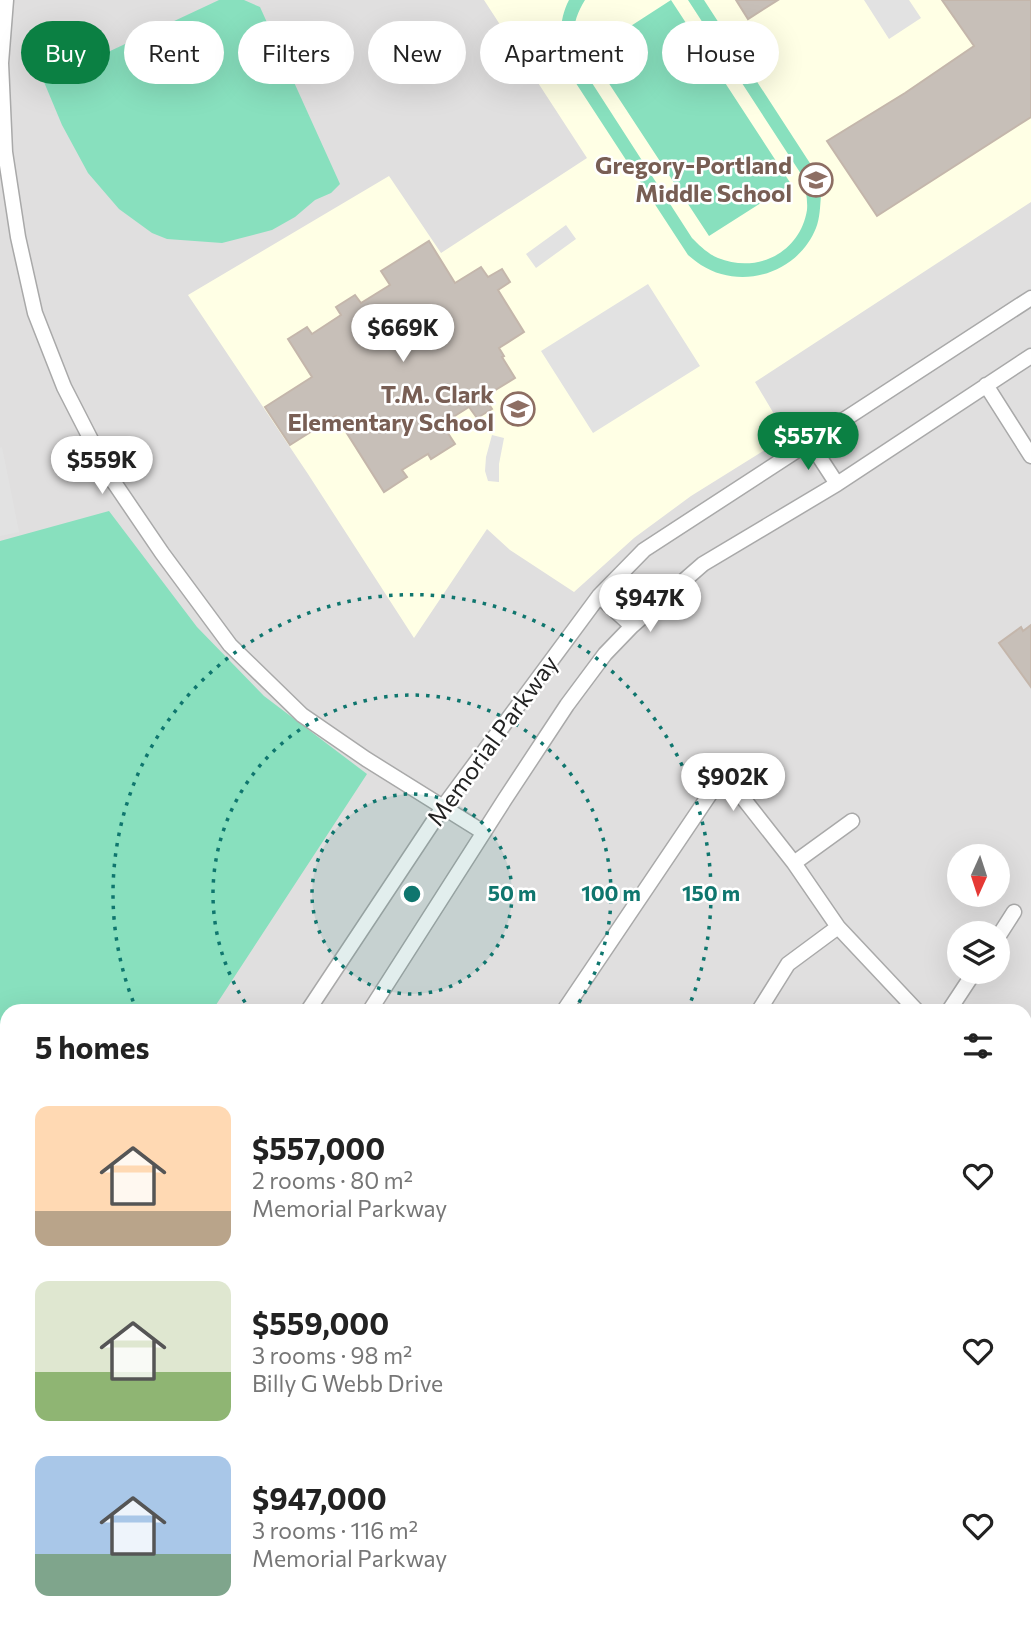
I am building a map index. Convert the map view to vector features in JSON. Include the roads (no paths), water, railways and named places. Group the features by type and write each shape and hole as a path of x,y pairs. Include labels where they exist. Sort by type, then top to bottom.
{"street":[{"path":"6,0 2,63 5,152 20,250 35,313 64,387 109,475 230,645 302,715 366,759 483,832"},
{"name":"Memorial Parkway","path":"312,1004 443,807 599,596 645,550 1031,298"},
{"name":"Memorial Parkway","path":"378,1004 483,832 568,705 605,654 632,626 704,564 837,484 1031,356"},
{"path":"986,385 1031,456"},
{"path":"809,442 837,484"},
{"path":"599,596 632,626"},
{"path":"568,1004 716,785 739,793 794,863 838,927 910,1004"},
{"path":"794,863 852,821"},
{"path":"1008,921 1014,912"},
{"path":"763,1004 788,964 838,927"},
{"path":"952,1004 966,984"}],"place":[{"name":"Gregory-Portland Middle School","path":"816,180"},
{"name":"T.M. Clark Elementary School","path":"518,409"}]}
